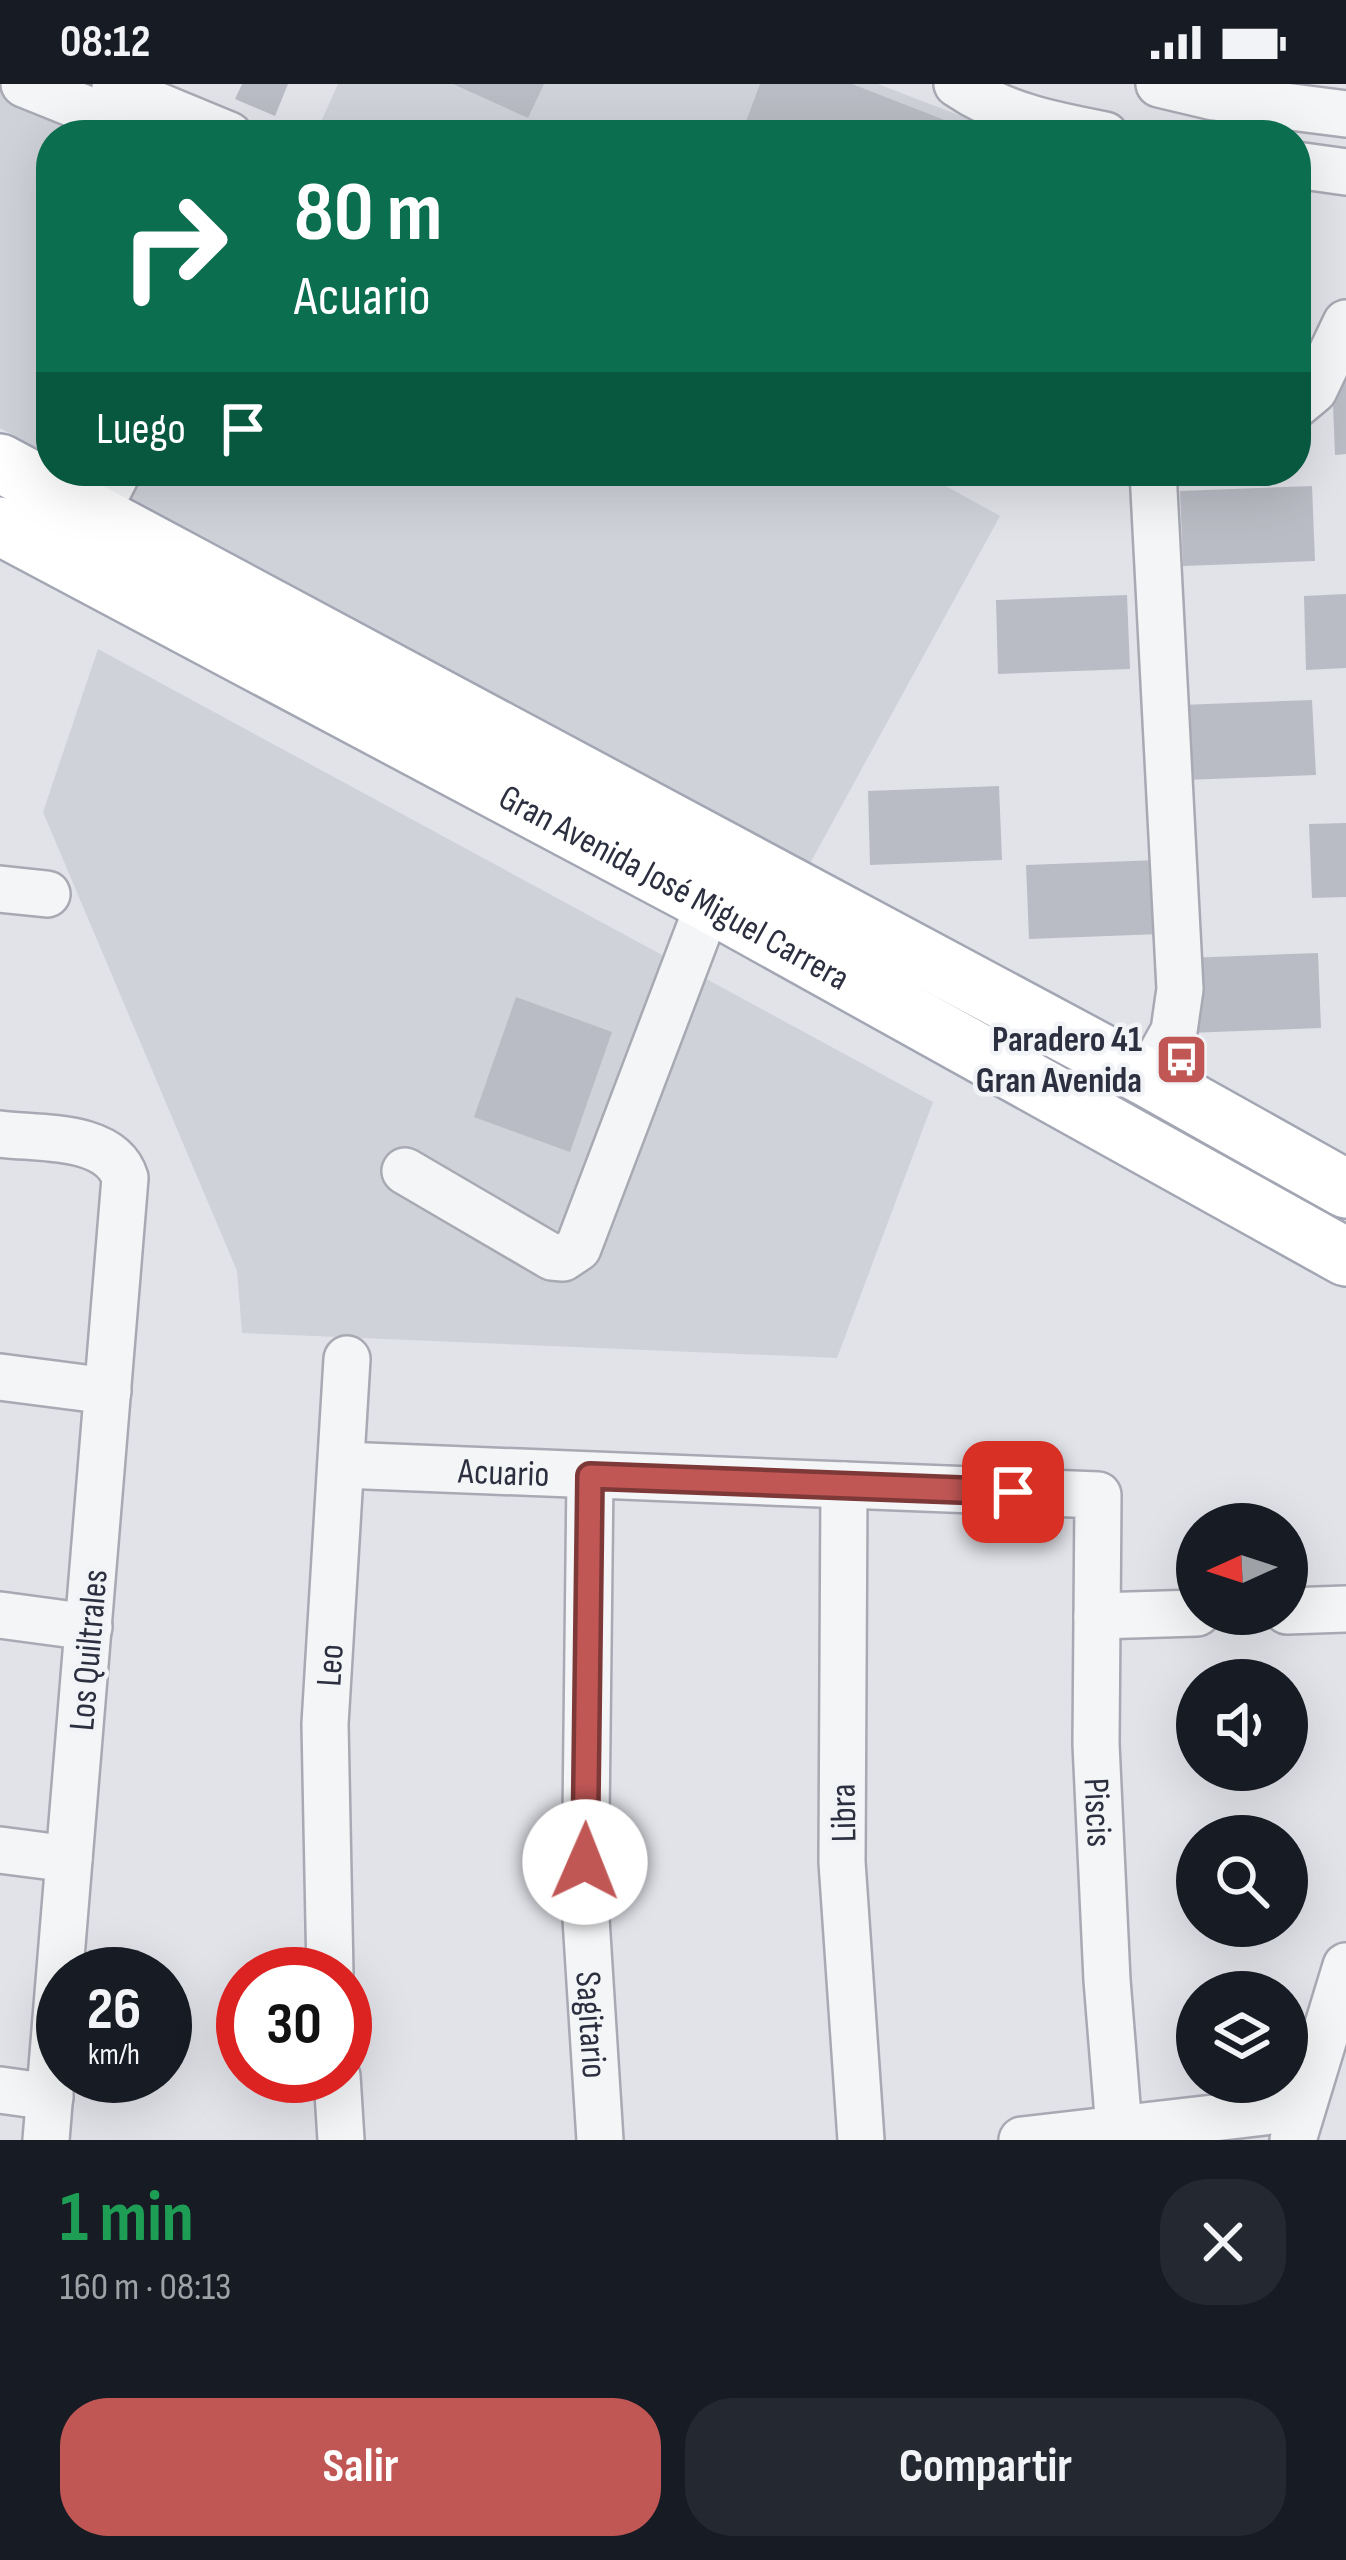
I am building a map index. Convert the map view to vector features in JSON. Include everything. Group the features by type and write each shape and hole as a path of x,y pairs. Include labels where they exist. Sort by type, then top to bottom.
{"main road":[{"name":"Gran Avenida José Miguel Carrera","path":"0,463 36,473"},
{"name":"Gran Avenida José Miguel Carrera","path":"107,493 1346,1190"},
{"name":"Gran Avenida José Miguel Carrera","path":"0,526 709,904 1346,1257"}],"street":[{"path":"24,84 114,120"},
{"path":"104,84 192,120"},
{"path":"957,84 985,104 1035,120"},
{"path":"1159,84 1210,88 1346,114"},
{"path":"1311,167 1346,172"},
{"path":"1311,392 1346,323"},
{"path":"1148,1078 1174,1031 1180,989 1154,486"},
{"path":"0,889 47,894"},
{"path":"405,1171 552,1257 563,1258 578,1248 709,904"},
{"name":"Los Quiltrales","path":"0,1134 94,1147 117,1161 125,1187 48,2118"},
{"name":"Leo","path":"330,1947 326,1724 347,1359"},
{"path":"0,1377 108,1391"},
{"name":"Acuario","path":"342,1465 1098,1495"},
{"name":"Sagitario","path":"590,1476 585,1903 600,2140"},
{"name":"Libra","path":"844,1485 842,1862 861,2140"},
{"name":"Piscis","path":"1098,1495 1100,1847 1119,2129"},
{"path":"1308,1610 1346,1609"},
{"path":"1097,1616 1176,1614"},
{"path":"0,1615 89,1627"},
{"path":"0,1850 69,1859"},
{"path":"1022,2140 1265,2112 1298,2121 1346,1966"},
{"path":"0,2090 48,2118"},
{"path":"339,2103 341,2140"}],"shaded area":[{"path":"0,84 42,84 130,120 36,120 36,448 0,428"},
{"path":"338,84 878,84 971,120 322,120"},
{"path":"106,486 946,486 1000,516 807,869"},
{"path":"98,649 933,1102 837,1358 242,1333 237,1271 43,812"}],"building":[{"path":"242,84 288,84 275,116 235,99"},
{"path":"453,84 544,84 528,118"},
{"path":"760,84 852,84 944,120 747,120"},
{"path":"1332,380 1346,380 1346,454 1335,455"},
{"path":"1312,486 1315,561 1183,566 1180,491"},
{"path":"1346,594 1346,668 1306,670 1304,596"},
{"path":"1127,595 1130,669 998,674 996,600"},
{"path":"1312,700 1316,775 1184,780 1181,705"},
{"path":"999,786 1002,860 870,865 868,791"},
{"path":"1346,823 1346,897 1312,898 1309,824"},
{"path":"1158,860 1161,934 1029,939 1026,865"},
{"path":"1318,953 1321,1028 1189,1033 1186,958"},
{"path":"516,997 612,1032 570,1152 474,1117"}],"place":[{"name":"Paradero 41 Gran Avenida","path":"1181,1059"}],"route":[{"path":"585,1862 590,1476 1013,1492"}]}
